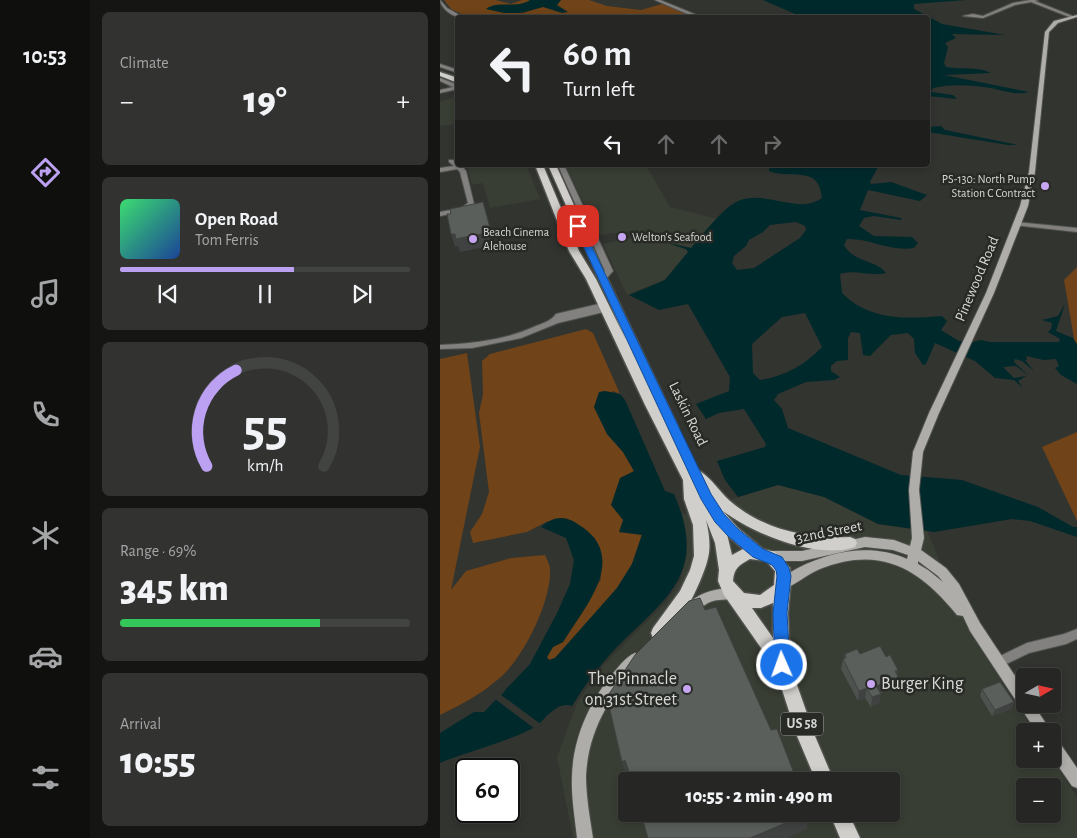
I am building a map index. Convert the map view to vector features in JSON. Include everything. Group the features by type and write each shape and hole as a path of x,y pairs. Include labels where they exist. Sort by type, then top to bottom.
{"main road":[{"path":"440,70 455,76"},
{"path":"440,74 455,80"},
{"name":"Laskin Road","path":"540,167 564,229 719,530 724,547 726,569"},
{"name":"Laskin Road","path":"553,167 583,226 602,278 692,477 720,518 733,532 764,555"},
{"path":"564,229 583,226"},
{"path":"653,642 686,598 698,574 702,540 700,524 689,496 692,477 705,480 724,504 752,524 795,539 825,543 850,543"},
{"path":"726,569 739,556 764,555"},
{"name":"US 58","path":"764,555 782,568 782,665"},
{"name":"US 58","path":"726,569 725,582 782,665 806,736 821,772"},
{"path":"734,595 744,600 762,602 770,598 782,586"},
{"path":"843,822 850,838"}],"street":[{"path":"657,0 694,15"},
{"path":"983,17 1014,4 1036,0"},
{"path":"440,1 446,9 457,15"},
{"path":"1031,1 1075,17"},
{"name":"Pinewood Road","path":"911,566 918,530 914,474 921,446 976,323 1024,206 1032,173 1047,32 1056,22 1075,17"},
{"path":"440,65 455,71"},
{"path":"440,79 455,86"},
{"path":"440,92 455,88"},
{"path":"440,163 455,163"},
{"path":"440,170 455,163"},
{"path":"440,214 463,210 471,204 463,171 460,167"},
{"name":"Laskin Road","path":"562,167 583,226"},
{"path":"1016,224 1077,230"},
{"path":"440,347 472,346 521,336 555,321 604,307"},
{"name":"32nd Street","path":"764,555 792,557 814,554 850,543 886,544 915,552 934,565 948,580 975,627 1016,690"},
{"name":"32nd Street","path":"782,586 814,566 847,556 872,555 911,566 941,587 975,627"},
{"path":"585,838 579,775 590,726 609,688 619,675 653,642 704,598 712,595 734,595"},
{"path":"998,663 1027,648 1066,639 1077,634"},
{"path":"1061,757 1077,781"}],"shaded area":[{"path":"444,0 496,0 511,4 522,0 589,0 607,6 641,10 662,4 692,15 464,15 451,9"},
{"path":"455,97 455,124 440,126 440,102"},
{"path":"468,167 527,167 540,199 490,208 483,183 472,185"},
{"path":"566,167 647,167 670,207 718,219 691,248 668,242 689,251 664,280 627,295 603,244 643,236 632,231 600,235 593,215 590,216"},
{"path":"1077,267 1077,356 1064,280"},
{"path":"586,329 593,333 620,394 613,391 594,407 607,434 623,452 634,471 642,534 632,564 617,588 555,658 549,660 547,657 553,647 563,642 601,579 595,538 573,521 548,521 527,532 473,543 470,532 482,514 489,492 479,413 483,394 482,361 490,354"},
{"path":"467,353 480,447 451,590 466,571 511,558 545,555 550,567 549,582 535,627 510,667 502,676 480,693 440,715 440,359"},
{"path":"1077,432 1077,521 1042,447"},
{"path":"778,485 824,497 878,524 927,530 967,628 1016,703 1016,713 1022,713 1029,723 1016,723 1016,768 1058,768 1077,797 1077,838 573,838 557,757 577,703 598,671 666,602 680,581 687,555 678,516"}],"water":[{"path":"530,0 561,0 557,5 568,12 562,13 543,7 522,13 504,13 486,9 496,5 525,3"},
{"path":"763,0 966,0 914,4 914,9 925,15 795,14"},
{"path":"930,18 942,24 1005,35 952,34 956,38 945,43 948,47 944,63 946,67 974,69 991,73 944,75 1029,92 1015,93 983,87 954,85 933,88 931,92 953,95 957,99 930,96"},
{"path":"941,126 945,130 1018,145 930,132 930,127"},
{"path":"770,167 878,167 870,182 871,184 891,182 927,195 920,201 868,190 860,210 901,218 902,220 873,216 864,218 859,226 874,236 912,237 918,243 914,248 905,249 847,239 844,245 848,251 876,265 886,273 851,272 840,274 842,293 864,309 889,316 915,318 942,316 947,321 941,330 959,341 1059,342 1060,339 1048,332 1051,329 1052,323 1042,320 1058,316 1065,304 1056,331 1073,338 1077,344 1077,384 1061,375 1055,368 1059,366 1056,359 1044,360 1026,356 1027,360 1025,360 1034,371 1022,361 1015,359 1014,362 1029,376 1016,366 1003,367 1014,378 1026,376 1018,381 1023,388 1014,380 995,378 975,361 935,343 926,364 923,365 915,353 914,339 908,333 891,335 870,356 863,355 860,333 851,332 848,338 848,360 837,361 831,366 831,371 840,377 834,380 806,382 778,394 774,400 782,409 788,428 901,475 962,480 1038,507 1073,527 1077,527 1077,537 1030,521 1012,519 934,532 878,524 824,497 778,485 738,497 725,480 717,461 765,447 766,444 744,409 719,413 706,419 696,404 729,391 730,377 688,304 659,310 629,295 665,280 688,252 686,249 667,243 691,248 725,210 738,201 748,198 759,198 803,204 813,203 822,198 820,187 810,177 769,171","holes":["796,222 805,226 806,230 800,238 754,268 737,270 732,263 734,256 746,246 749,240 763,232 770,225","805,313 822,347 808,359 785,373 760,380 753,373 752,344 782,317"]},
{"path":"605,391 620,394 625,400 665,491 674,494 684,521 687,544 684,564 677,582 666,598 604,662 572,706 563,705 558,707 540,723 522,733 440,763 440,733 474,712 484,712 530,664 570,584 574,560 566,538 541,527 558,518 576,523 592,536 601,550 602,565 599,580 592,596 563,642 553,647 547,657 549,660 555,658 617,588 632,564 642,535 619,532 623,520 611,505 620,478 634,471 623,452 607,434 594,407 599,392"}],"pier":[{"path":"503,689 505,691 501,695 542,725 535,729 495,699 489,704"}],"building":[{"path":"483,202 491,232 456,239 455,234 451,234 447,214 451,214 450,209"},
{"name":"The Pinnacle on 31st Street","path":"700,598 705,610 716,607 771,730 777,729 794,772 629,772 625,760 622,762 607,697 635,655 689,601"},
{"name":"Burger King","path":"880,646 886,657 890,655 898,670 895,671 898,677 876,686 881,694 872,697 867,688 859,691 843,659 846,658 845,654 857,649 860,654"},
{"path":"1000,682 1014,702 995,710 982,689"},
{"path":"643,822 788,822 750,838 648,838"}],"place":[{"name":"PS-130: North Pump Station C Contract","path":"1045,186"},
{"name":"Welton’s Seafood","path":"622,237"},
{"name":"Beach Cinema Alehouse","path":"473,239"},
{"name":"Burger King","path":"871,684"},
{"name":"The Pinnacle on 31st Street","path":"687,689"}],"route":[{"path":"578,226 626,332 705,496 720,518 741,540 758,553 770,556 782,568 784,576 780,613 782,665"}]}
